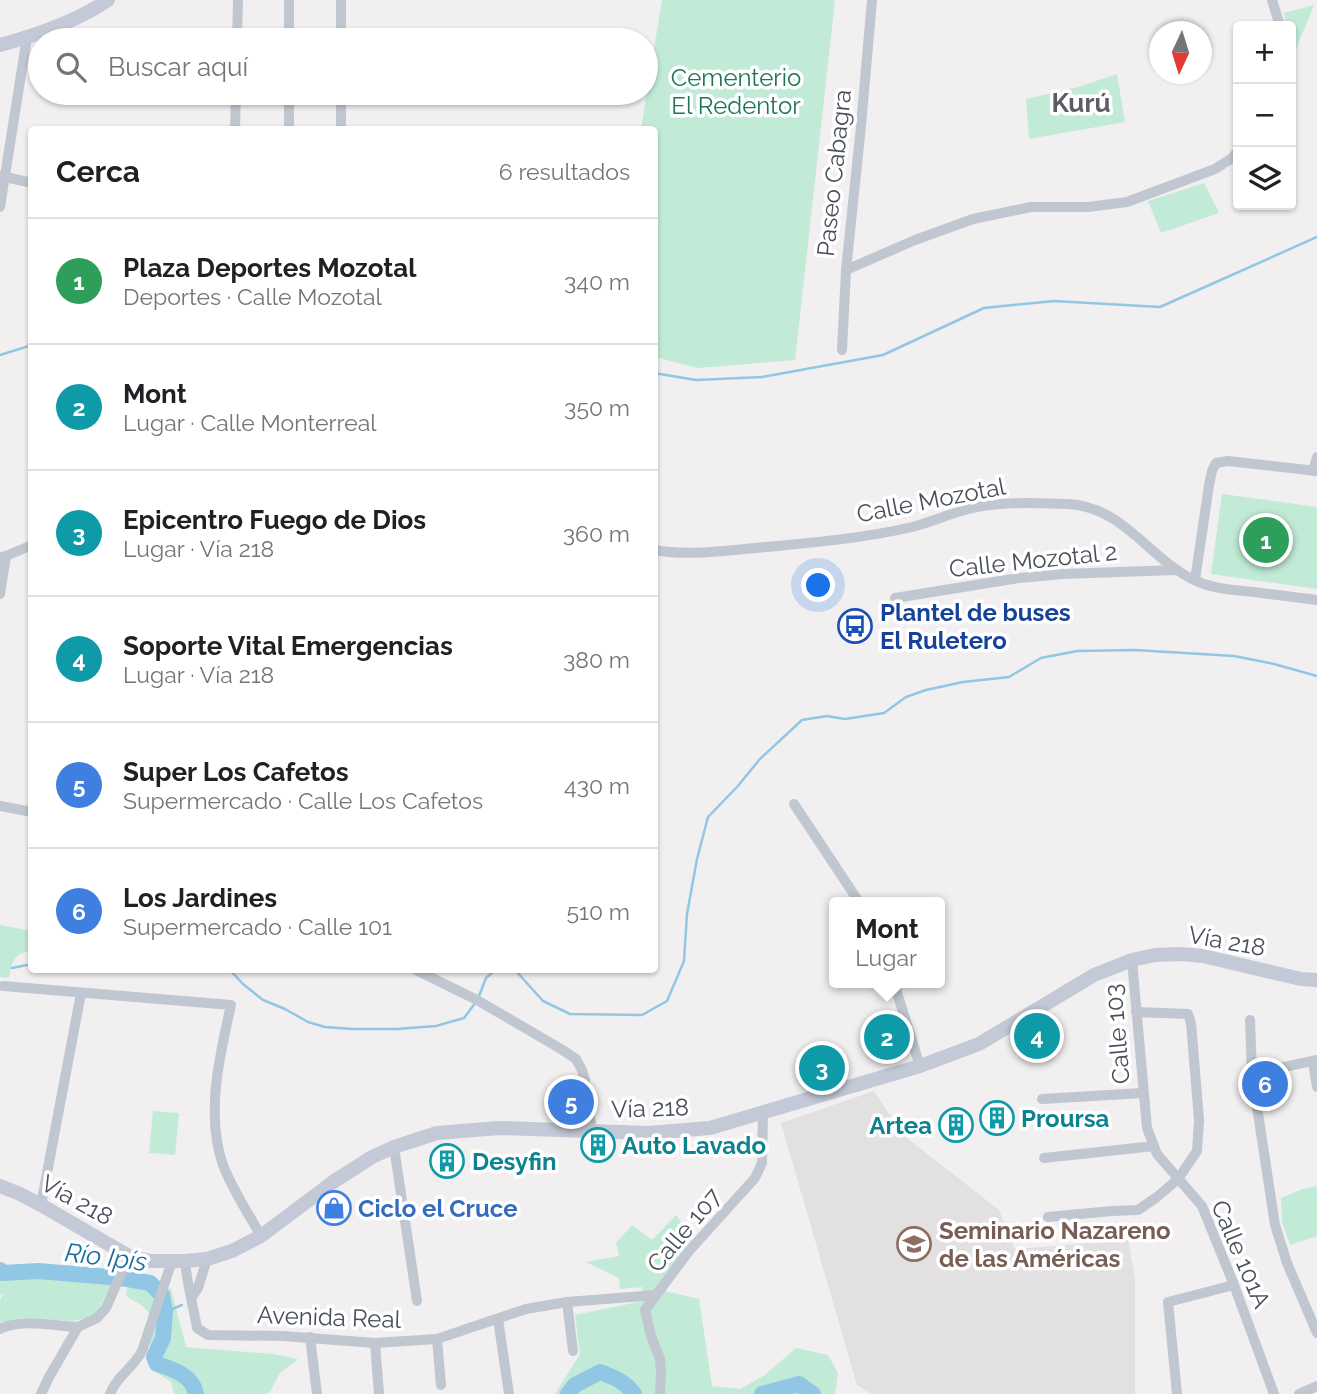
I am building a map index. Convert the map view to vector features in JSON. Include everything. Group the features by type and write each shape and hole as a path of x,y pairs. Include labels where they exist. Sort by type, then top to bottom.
{"main road":[{"path":"51,28 77,18 108,0"},
{"path":"0,45 27,37"},
{"name":"Vía 218","path":"0,1186 41,1205 126,1262 207,1259 232,1251 261,1236 333,1182 372,1157 437,1133 510,1128 649,1133 710,1128 920,1066 979,1044 1094,975 1132,960 1155,955 1203,956 1301,979 1317,980"}],"street":[{"path":"237,28 238,0"},
{"path":"289,0 289,28"},
{"path":"341,0 341,28"},
{"name":"Paseo Cabagra","path":"842,350 846,270 872,0"},
{"path":"1272,0 1278,21"},
{"path":"0,208 2,177 27,37"},
{"path":"235,126 236,105"},
{"path":"289,105 289,126"},
{"path":"341,105 341,126"},
{"path":"846,270 915,240 973,219 1031,207 1088,207 1127,202 1215,169 1233,157"},
{"path":"2,177 28,182"},
{"path":"1195,580 1209,485 1216,463 1228,461 1315,471 1317,457"},
{"name":"Calle Mozotal","path":"658,551 677,554 703,553 826,541 912,527 970,509 1004,503 1072,504 1104,513 1123,524 1175,570 1195,580 1214,587 1317,600"},
{"path":"0,594 3,556 28,547"},
{"name":"Calle Mozotal 2","path":"895,598 1019,578 1175,570"},
{"path":"794,804 856,897"},
{"path":"0,806 28,811"},
{"name":"Calle 103","path":"1132,960 1147,1128 1157,1154 1178,1179"},
{"path":"421,973 477,1000 576,1059 582,1070 592,1132"},
{"path":"3,986 231,1005 218,1071 215,1111 217,1137 223,1164 261,1236"},
{"path":"896,988 920,1066"},
{"path":"41,1205 81,993"},
{"path":"1048,1217 1138,1210 1178,1179 1198,1151 1199,1120 1188,1014 1136,1012"},
{"path":"1250,1020 1252,1074 1275,1225 1287,1263 1317,1333"},
{"path":"1252,1074 1315,1060 1317,1087"},
{"path":"1042,1099 1143,1093"},
{"name":"Calle 107","path":"656,1295 689,1251 755,1178 762,1163 763,1113"},
{"path":"1044,1158 1154,1146"},
{"path":"394,1147 417,1301"},
{"name":"Calle 101A","path":"1178,1179 1202,1206 1274,1394"},
{"path":"192,1297 198,1288 207,1259"},
{"path":"110,1394 114,1385 142,1351 163,1283 178,1261"},
{"name":"Avenida Real","path":"178,1261 192,1297 197,1328 208,1335 310,1337 375,1343 437,1339 526,1309 567,1302 656,1295"},
{"path":"41,1394 78,1328 97,1318 106,1308 126,1262"},
{"path":"1177,1394 1168,1302 1234,1284"},
{"path":"656,1295 645,1310 660,1359 660,1394"},
{"path":"567,1302 573,1351"},
{"path":"498,1319 509,1394"},
{"path":"0,1329 23,1323 78,1328"},
{"path":"310,1337 317,1394"},
{"path":"437,1339 441,1385"},
{"path":"375,1343 379,1394"},
{"path":"1299,1394 1317,1386"}],"shaded area":[{"name":"Seminario Nazareno de las Américas","path":"874,1091 903,1135 999,1210 1015,1249 1128,1240 1135,1278 1135,1394 872,1394 857,1385 781,1123"}],"green space":[{"name":"Cementerio El Redentor","path":"662,0 835,0 795,360 698,368 658,358 658,126 641,126 645,105 658,105 657,28"},
{"path":"1314,5 1296,49 1296,21 1285,21 1284,13"},
{"path":"1117,74 1125,122 1029,139 1026,99 1078,87"},
{"path":"1204,183 1219,213 1161,233 1148,201"},
{"path":"1222,494 1317,507 1317,589 1211,574"},
{"path":"0,925 28,930 28,952 14,959 9,978 0,977"},
{"path":"153,1111 179,1113 175,1155 149,1153"},
{"path":"1317,1186 1317,1236 1290,1245 1282,1222 1281,1198"},
{"path":"676,1215 693,1238 657,1288 699,1299 712,1386 740,1389 765,1375 796,1348 828,1355 838,1373 835,1394 555,1394 580,1354 575,1315 643,1301 642,1287 620,1289 619,1278 586,1262 619,1256 616,1243 632,1225 652,1240"},
{"path":"0,1265 7,1269 30,1267 89,1274 115,1273 110,1282 113,1283 96,1314 71,1321 22,1318 0,1323 0,1300 3,1294 0,1295"},
{"path":"129,1275 171,1289 186,1347 273,1354 298,1359 280,1373 270,1392 266,1394 174,1394 171,1382 151,1369 148,1359 153,1318 143,1306 126,1296"}],"waterway":[{"path":"658,374 696,380 762,377 883,355 984,308 1054,301 1160,307 1317,237"},
{"path":"0,355 28,346"},
{"path":"518,973 543,1001 570,1014 642,1015 667,1001 684,961 687,914 708,817 760,759 802,720 827,716 845,719 884,713 906,697 926,690 963,682 1009,677 1041,658 1077,651 1135,650 1234,656 1317,676"},
{"path":"12,968 28,965"},
{"path":"233,973 263,1000 308,1022 325,1027 397,1029 436,1026 464,1018 476,1002"},
{"path":"479,996 486,978 492,973"},
{"name":"Río Ipís","path":"0,1270 3,1273 38,1271 150,1283 162,1295 165,1312 163,1338 154,1357 157,1364 186,1377 196,1394"},
{"name":"Río Ipís","path":"0,1276 3,1273"},
{"path":"165,1312 182,1305"},
{"name":"Río Ipís","path":"568,1394 575,1385 600,1372 623,1383 634,1394"},
{"name":"Río Ipís","path":"762,1394 799,1384 813,1394"}],"place":[{"name":"Plaza Deportes Mozotal","path":"1266,540"},
{"name":"Plantel de buses El Ruletero","path":"855,626"},
{"name":"Soporte Vital Emergencias","path":"1037,1036"},
{"name":"Mont","path":"887,1037"},
{"name":"Epicentro Fuego de Dios","path":"822,1068"},
{"name":"Los Jardines","path":"1265,1084"},
{"name":"Super Los Cafetos","path":"571,1102"},
{"name":"Proursa","path":"997,1118"},
{"name":"Artea","path":"956,1125"},
{"name":"Auto Lavado","path":"598,1145"},
{"name":"Desyfin","path":"447,1161"},
{"name":"Ciclo el Cruce","path":"334,1208"},
{"name":"Seminario Nazareno de las Américas","path":"914,1244"}],"district":[{"name":"Kurú","path":"1081,103"}]}
